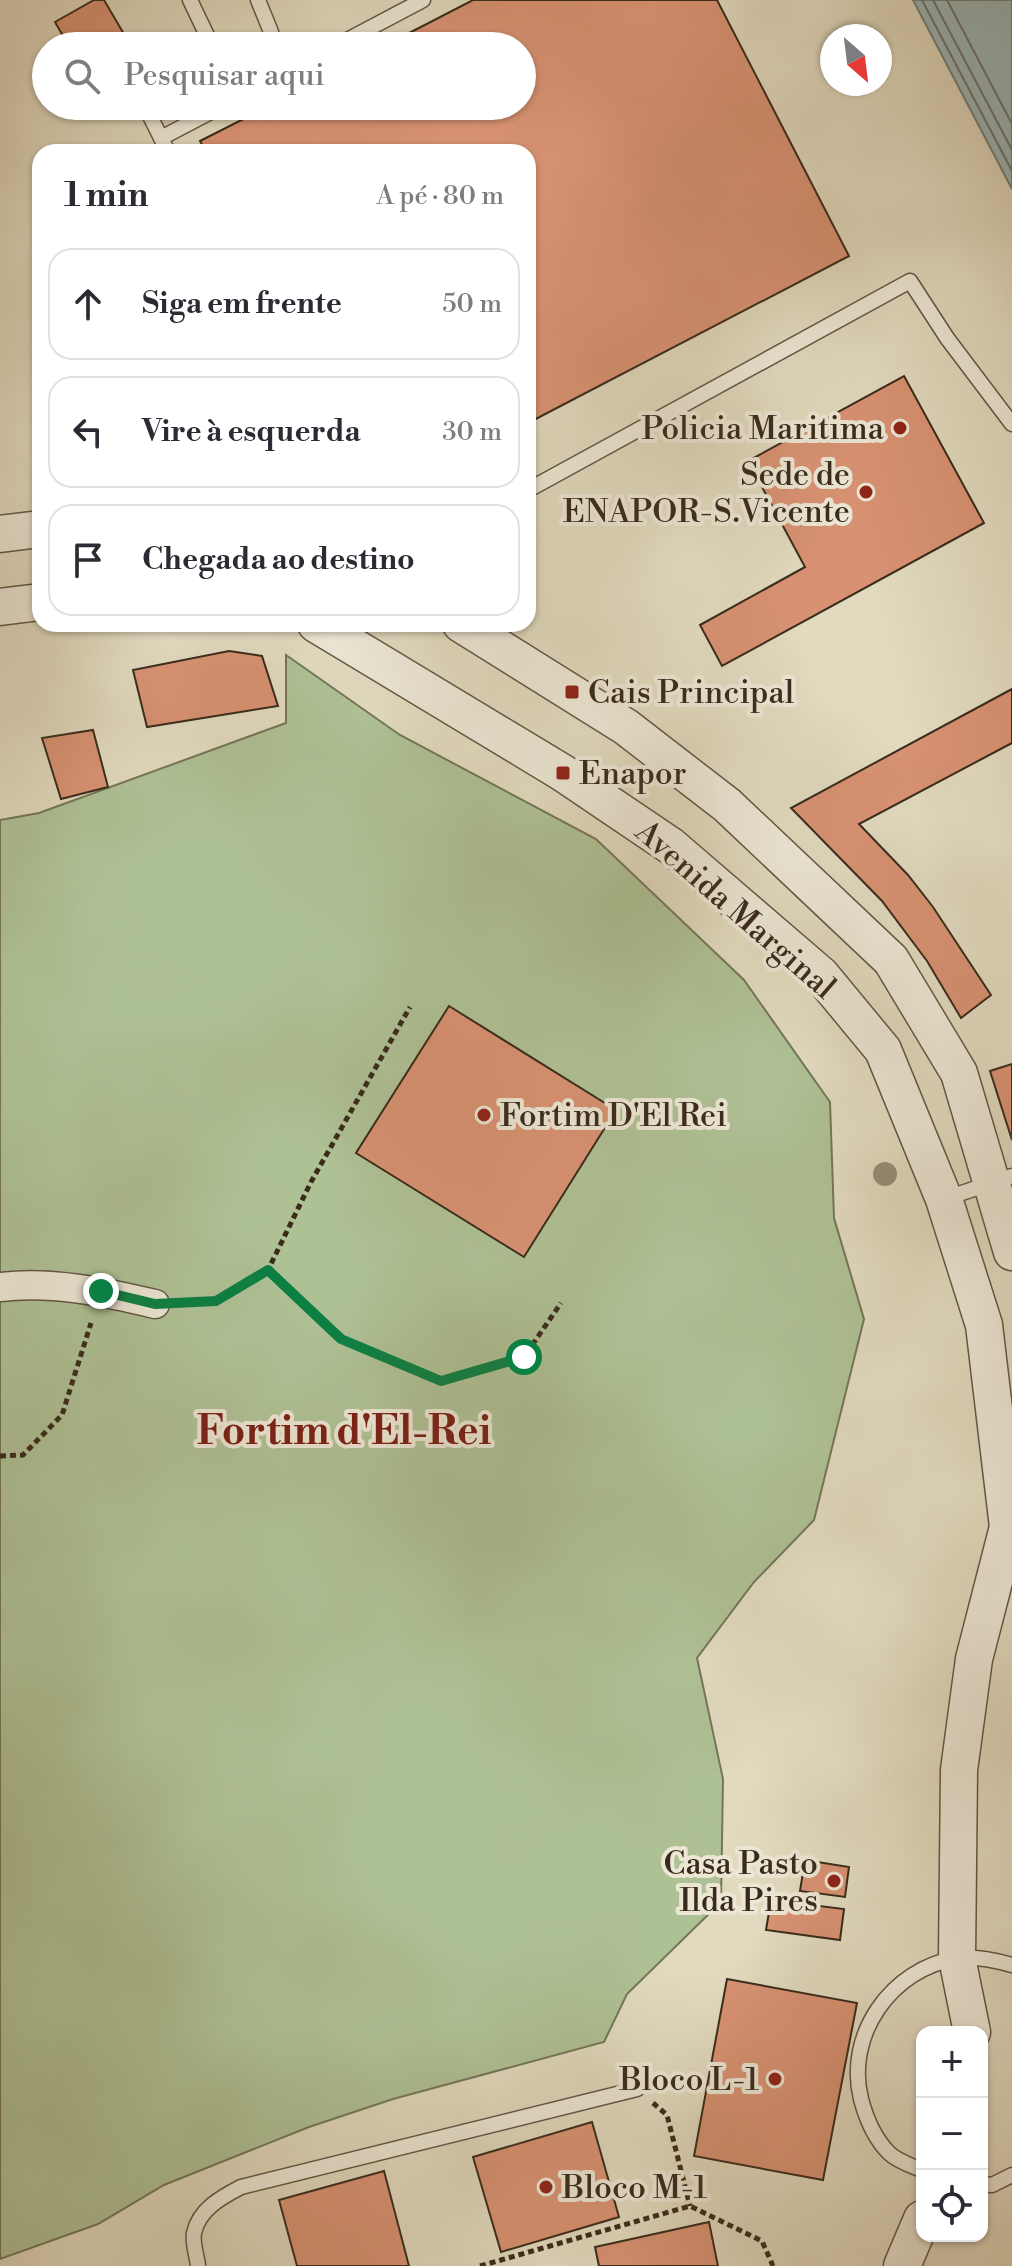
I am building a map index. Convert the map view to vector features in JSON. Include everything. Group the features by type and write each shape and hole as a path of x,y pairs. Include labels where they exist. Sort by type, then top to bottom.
{"street":[{"path":"0,534 32,530"},
{"path":"0,607 32,603"},
{"name":"Avenida Marginal","path":"329,632 617,807 671,846 821,975 883,1050 944,1199 984,1325 1006,1550"},
{"name":"Avenida Marginal","path":"474,632 626,727 727,805 891,960 959,1073 1002,1179 1012,1252"},
{"path":"0,1287 31,1283 101,1291 155,1304"},
{"name":"Avenida Marginal","path":"971,2026 957,1958 959,1770 974,1659 1006,1550 1012,1481"},
{"path":"902,2266 916,2233"}],"lane":[{"path":"190,0 205,32"},
{"path":"258,0 271,32"},
{"path":"362,32 423,0"},
{"path":"152,120 164,144"},
{"path":"161,138 195,120"},
{"path":"536,486 910,281 947,338 1012,424"},
{"path":"944,1199 1002,1179"},
{"path":"916,2167 890,2155 866,2119 856,2078 862,2036 883,1999 916,1972 957,1958 988,1959 1012,1965"},
{"path":"198,2266 194,2234 200,2219 213,2201 241,2187 637,2089"},
{"path":"988,2185 1012,2175"}],"path":[{"path":"155,1304 216,1301 268,1270 311,1182 410,1007"},
{"path":"268,1270 341,1339 441,1381 524,1357 561,1303"},
{"path":"0,1456 23,1455 62,1415 101,1291"},
{"path":"637,2089 667,2115 690,2206"},
{"path":"480,2266 690,2206 762,2241 773,2266"}],"green space":[{"path":"286,655 400,735 596,839 744,980 830,1102 834,1218 864,1319 814,1520 754,1582 697,1658 723,1779 721,1902 627,1994 604,2042 393,2099 309,2127 164,2185 98,2224 0,2259 0,820 39,813 286,723"}],"water":[{"path":"913,0 1012,0 1012,189"}],"building":[{"path":"94,0 104,0 123,32 61,32 55,22"},
{"path":"473,0 717,0 849,256 536,419 536,144 202,144 200,141 241,120 536,120 536,32 411,32"},
{"name":"Sede de ENAPOR-S.Vicente","path":"904,376 984,523 722,666 700,625 805,567 748,461"},
{"path":"229,651 262,656 278,706 147,727 133,670"},
{"path":"1012,689 1012,743 859,824 908,875 933,907 991,995 961,1018 927,961 882,901 791,808"},
{"path":"93,730 108,787 61,799 42,738"},
{"path":"449,1006 616,1110 524,1257 356,1153"},
{"path":"1012,1064 1012,1140 990,1071"},
{"path":"805,1860 849,1867 845,1897 800,1891"},
{"path":"771,1900 844,1909 840,1940 766,1930"},
{"name":"Bloco L-1","path":"727,1979 857,2003 823,2180 694,2156"},
{"name":"Bloco M-1","path":"592,2122 619,2217 501,2252 473,2157"},
{"path":"384,2171 409,2266 297,2266 279,2200"},
{"path":"709,2222 718,2266 599,2266 595,2247"}],"place":[{"name":"Policia Maritima","path":"900,428"},
{"name":"Sede de ENAPOR-S.Vicente","path":"866,492"},
{"name":"Cais Principal","path":"572,692"},
{"name":"Enapor","path":"563,773"},
{"name":"Fortim D'El Rei","path":"484,1115"},
{"name":"Casa Pasto Ilda Pires","path":"834,1881"},
{"name":"Bloco L-1","path":"775,2079"},
{"name":"Bloco M-1","path":"546,2187"}],"district":[{"name":"Fortim d'El-Rei","path":"344,1430"}],"route":[{"path":"101,1291 155,1304 216,1301 268,1270 341,1339 441,1381 524,1357"}]}
